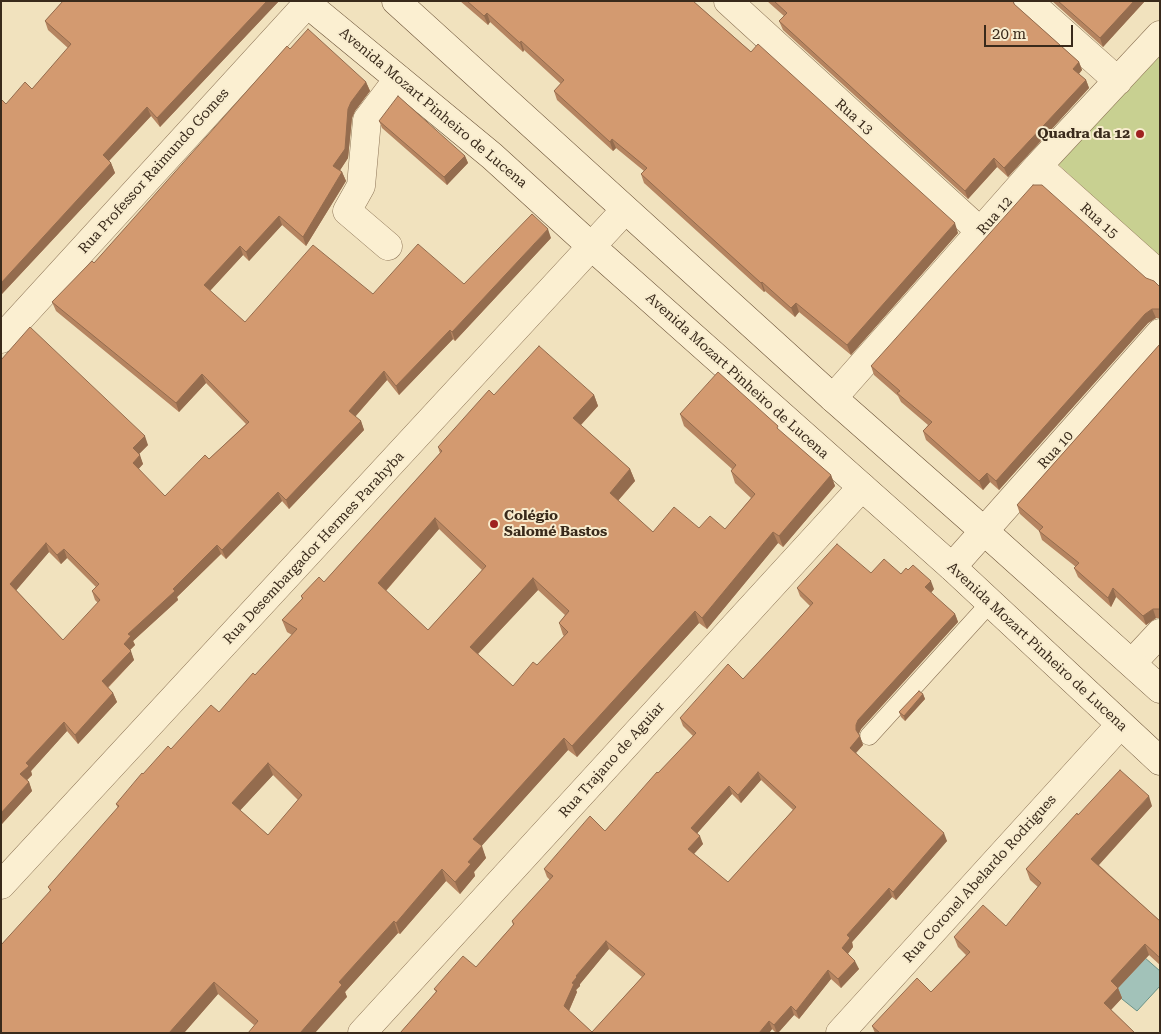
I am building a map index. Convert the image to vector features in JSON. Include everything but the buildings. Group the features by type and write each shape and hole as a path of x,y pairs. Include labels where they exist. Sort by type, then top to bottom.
{"street":[{"path":"396,1 833,398 1160,688"},
{"name":"Rua 13","path":"728,1 980,232"},
{"path":"1028,1 1118,81"},
{"name":"Avenida Mozart Pinheiro de Lucena","path":"306,2 492,156 952,567 1160,761"},
{"name":"Rua Professor Raimundo Gomes","path":"1,339 306,2"},
{"name":"Rua 12","path":"833,398 1038,166 1160,35"},
{"path":"388,246 347,211 361,186 367,120 398,79"},
{"name":"Rua 15","path":"1038,166 1160,275"},
{"name":"Rua Desembargador Hermes Parahyba","path":"1,885 625,210"},
{"name":"Rua 10","path":"952,567 1160,333"},
{"name":"Rua Trajano de Aguiar","path":"362,1033 862,487"},
{"path":"1132,663 1160,633"},
{"name":"Rua Coronel Abelardo Rodrigues","path":"840,1033 1120,725"}],"lane":[{"path":"869,736 990,603"}],"green space":[{"path":"1160,54 1160,259 1058,164"}],"water":[{"path":"1144,957 1160,971 1160,986 1137,1011 1112,991"}],"place":[{"name":"Quadra da 12","path":"1140,134"},
{"name":"Colégio Salomé Bastos","path":"494,524"}]}
